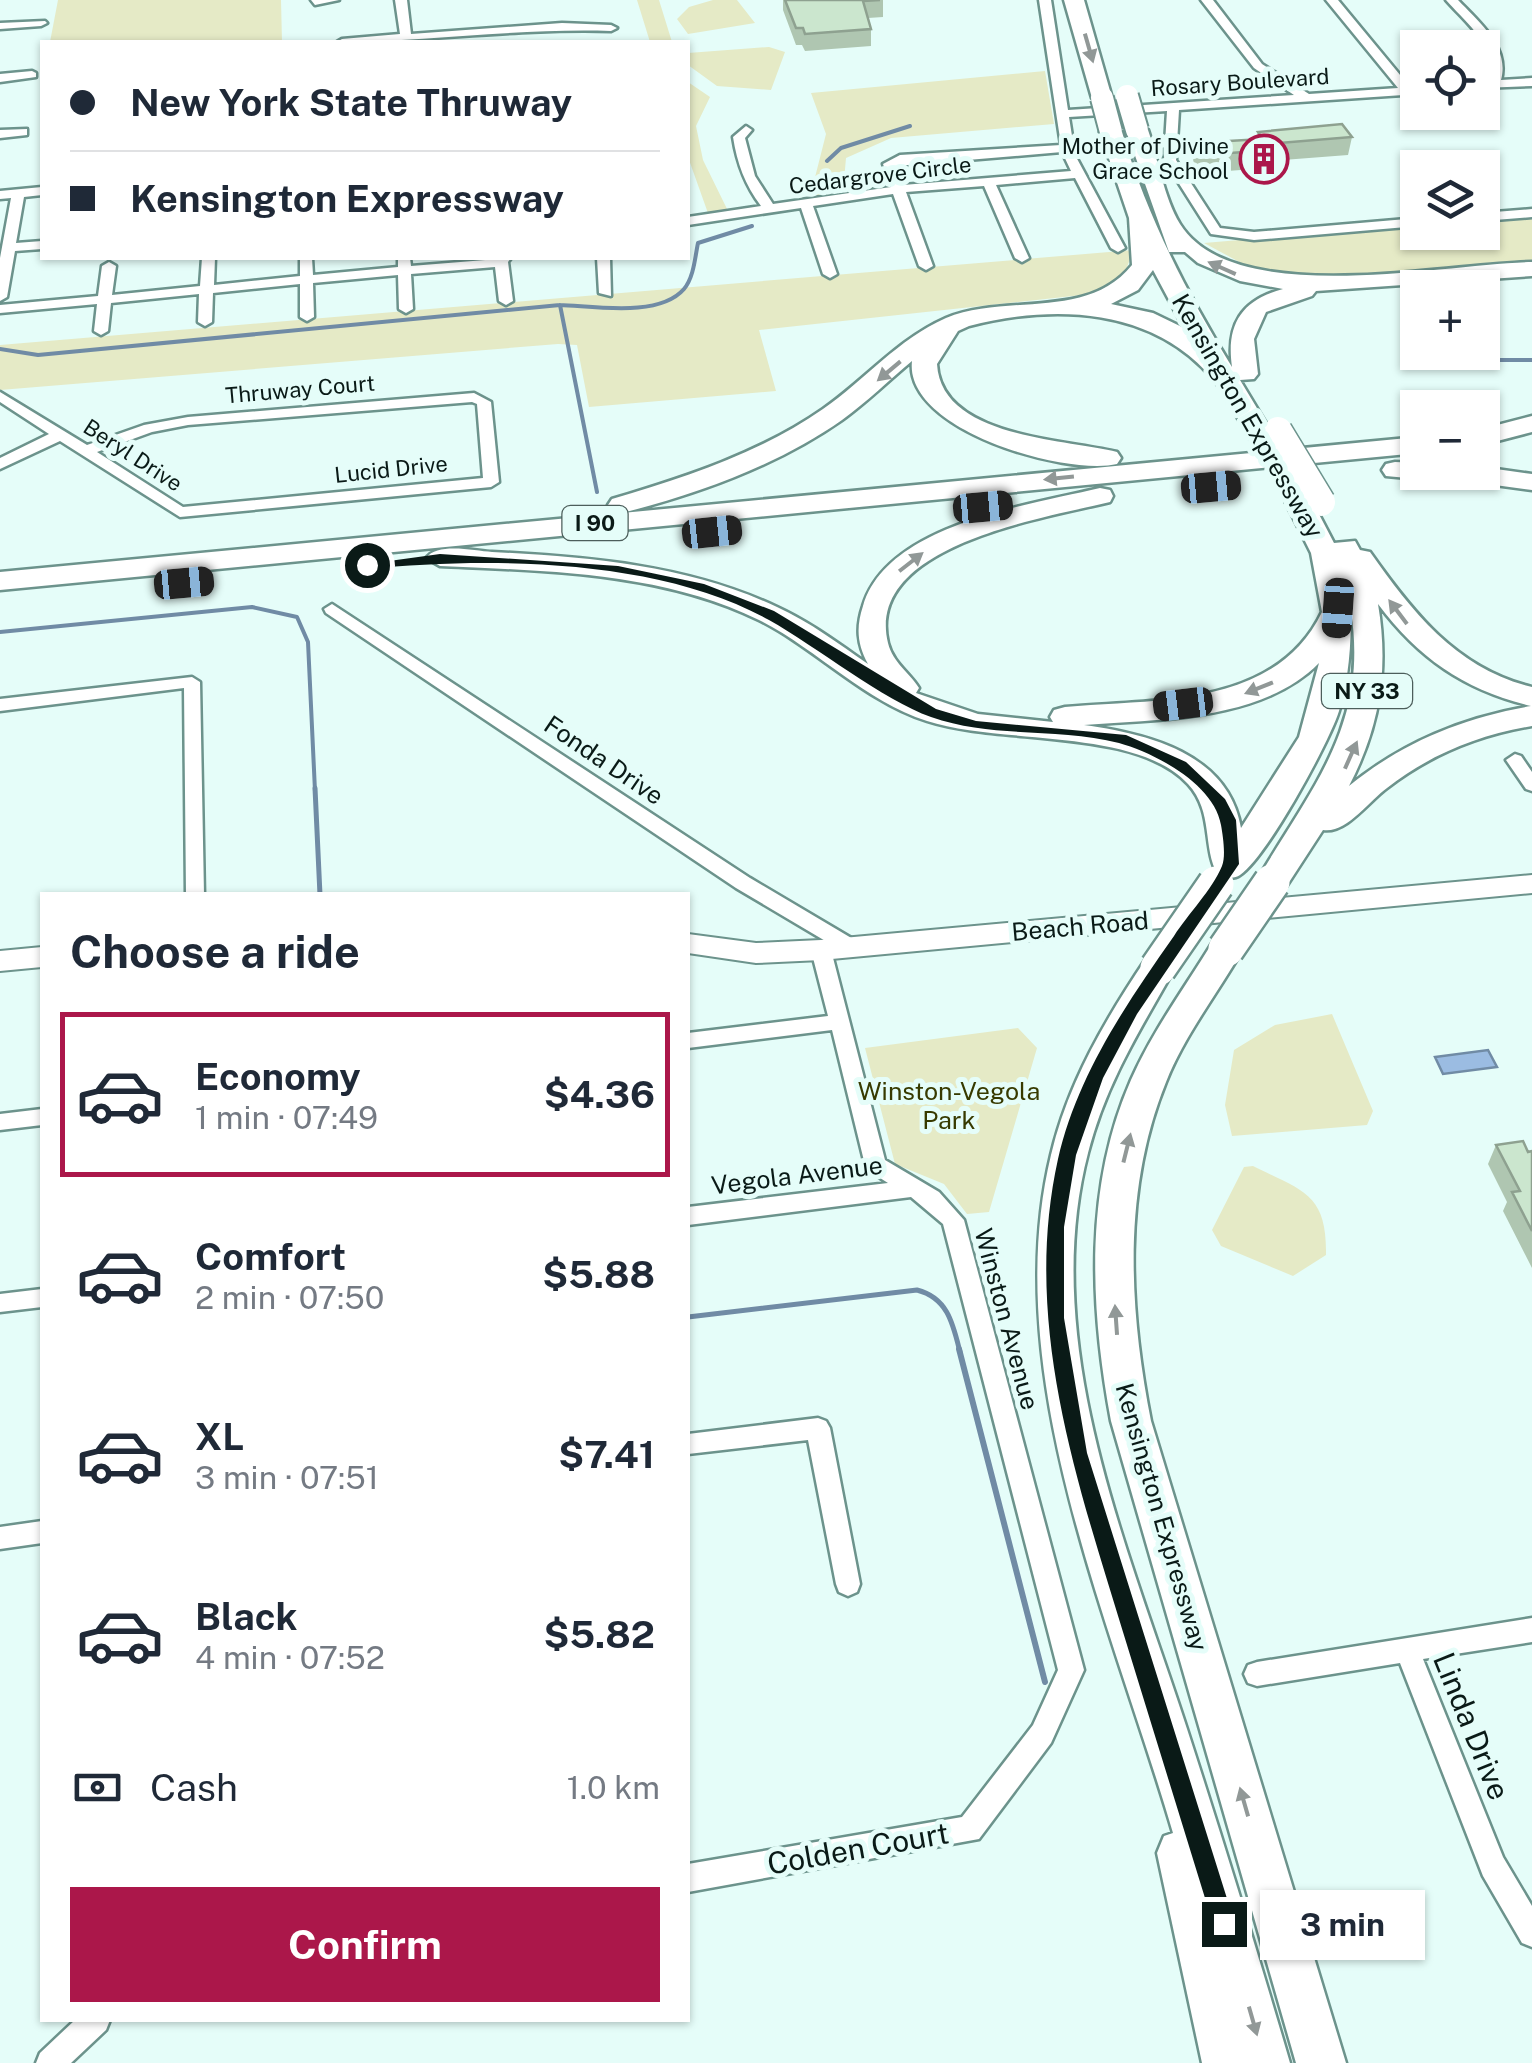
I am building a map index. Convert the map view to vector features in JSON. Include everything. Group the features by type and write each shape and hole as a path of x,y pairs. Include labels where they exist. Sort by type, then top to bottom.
{"highway":[{"name":"Kensington Expressway","path":"1074,0 1139,220 1316,506 1359,585 1368,632 1366,707 1356,746 1338,781 1226,949 1150,1078 1136,1117 1118,1200 1114,1290 1122,1381 1131,1422 1321,2063"},
{"path":"1095,0 1104,24"},
{"name":"Kensington Expressway","path":"1124,88 1169,227 1234,375"},
{"path":"482,534 620,505 751,460 831,416 926,339 957,322 1085,302 1120,291 1144,266 1139,220"},
{"path":"1169,227 1211,263 1273,283 1532,272"},
{"path":"1234,375 1239,334 1248,314 1266,302 1317,289 1532,272"},
{"path":"1191,465 1044,450 994,434 956,414 932,394 925,380 925,358 944,336 988,319 1107,311 1147,318 1179,331 1234,375"},
{"path":"1500,433 1532,424"},
{"path":"1500,437 1532,434"},
{"name":"I 90","path":"0,581 1400,447"},
{"path":"1500,459 1532,456"},
{"name":"I 90","path":"0,601 1400,471"},
{"path":"1500,478 1532,482"},
{"path":"1100,496 962,534 905,564 881,592 872,625 877,654 894,680 939,707 998,720 1048,719 1214,700 1264,686 1301,665 1325,637 1338,608"},
{"name":"Kensington Expressway","path":"1266,2063 1078,1453 1055,1318 1056,1227 1068,1155 1094,1078 1158,968 1316,737 1330,702 1338,608 1316,506"},
{"path":"1316,506 1435,654 1484,684 1532,697"},
{"path":"440,558 578,566 700,586 769,614 931,712 976,725 1091,733 1143,745 1200,778 1218,799 1228,820 1224,874"},
{"path":"1277,875 1374,778 1408,755 1454,733 1532,716"},
{"path":"1132,1627 1226,2063"},
{"path":"1272,1896 1341,2063"}],"street":[{"path":"315,2 333,0"},
{"path":"401,0 406,40 562,26 612,28"},
{"path":"1045,0 1069,148 1078,174 1118,248"},
{"path":"1207,0 1258,66 1306,98"},
{"path":"1332,0 1400,76"},
{"path":"1452,0 1477,30"},
{"path":"0,26 41,23"},
{"path":"0,78 32,76"},
{"path":"1500,85 1529,86"},
{"name":"Rosary Boulevard","path":"1064,114 1400,91"},
{"path":"1173,106 1170,160 1216,231 1254,236 1400,224"},
{"path":"746,130 739,137 742,156 752,183 772,210"},
{"path":"0,134 23,132"},
{"path":"926,266 888,167 900,159 1069,148"},
{"name":"Cedargrove Circle","path":"690,222 898,190 1078,174"},
{"path":"988,182 1022,258"},
{"path":"0,195 40,191"},
{"path":"0,297 18,193"},
{"path":"806,203 830,274"},
{"path":"1500,215 1532,212"},
{"path":"5,257 40,247"},
{"path":"205,322 208,260"},
{"path":"306,260 307,317"},
{"path":"0,309 207,290 404,264 489,264 498,260"},
{"path":"503,260 506,301"},
{"path":"604,260 606,293"},
{"path":"404,264 406,309"},
{"path":"101,331 108,266"},
{"name":"Beryl Drive","path":"0,396 180,512 252,505"},
{"name":"Thruway Court","path":"85,451 149,428 188,420 474,396 484,402 486,440"},
{"path":"0,464 60,434"},
{"name":"Lucid Drive","path":"252,505 491,482 486,440"},
{"name":"Fonda Drive","path":"332,609 744,883 851,948"},
{"path":"0,705 192,682 194,892"},
{"path":"1515,760 1532,785"},
{"name":"Beach Road","path":"690,944 756,953 851,948 1532,884"},
{"name":"Winston Avenue","path":"821,950 876,1166 931,1198 953,1220 1071,1670 1042,1734"},
{"path":"0,961 40,956"},
{"path":"690,1041 839,1022"},
{"path":"0,1122 40,1117"},
{"name":"Vegola Avenue","path":"690,1216 913,1188"},
{"path":"0,1303 40,1298"},
{"path":"690,1444 818,1428 848,1584"},
{"path":"0,1538 40,1532"},
{"path":"1257,1674 1532,1630"},
{"name":"Linda Drive","path":"1407,1650 1493,1866 1532,1932"},
{"name":"Colden Court","path":"690,1878 969,1829 1042,1734"},
{"path":"50,2063 94,2022"}],"green space":[{"path":"58,0 281,0 282,40 50,40"},
{"path":"637,0 659,0 671,40 649,40"},
{"path":"713,0 737,0 755,23 688,34 677,19 689,7"},
{"path":"769,47 785,52 771,90 717,86 690,66 690,53"},
{"path":"1045,71 1054,124 891,138 846,158 843,192 810,197 826,134 811,93"},
{"path":"690,83 710,97 696,126 703,160 729,213 709,216 690,163"},
{"path":"1532,215 1532,264 1271,279 1204,243 1400,226 1400,250 1500,250 1500,218"},
{"path":"1133,250 1122,282 1082,295 759,330 776,391 589,407 577,345 558,344 0,390 0,345"},
{"path":"1332,1014 1373,1111 1367,1125 1232,1136 1225,1105 1234,1050 1275,1025"},
{"name":"Winston-Vegola Park","path":"1018,1028 1037,1048 989,1212 967,1214 944,1184 895,1164 865,1048"},
{"path":"1253,1166 1309,1197 1322,1218 1326,1255 1293,1276 1221,1246 1212,1230 1244,1167"}],"water":[{"path":"1488,1050 1497,1067 1443,1074 1435,1057"}],"building":[{"path":"785,0 880,0 863,1 871,29 805,34 803,28 796,28"},
{"path":"1342,124 1352,137 1267,144 1271,150 1203,155 1196,143 1263,139 1258,132"},
{"path":"1523,1141 1528,1152 1532,1151 1532,1231 1512,1192 1520,1191 1496,1145"}],"waterway":[{"path":"827,161 841,148 910,126"},
{"path":"560,305 607,308 659,304 684,289 698,243 752,226"},
{"path":"0,349 38,355 560,305"},
{"path":"560,305 597,492"},
{"path":"1500,360 1532,360"},
{"path":"0,632 252,607 297,617 308,642 315,791"},
{"path":"315,788 320,892"},
{"path":"690,1317 917,1290 942,1306 960,1352"},
{"path":"959,1349 1045,1682"}],"place":[{"name":"Mother of Divine Grace School","path":"1264,159"}],"route":[{"path":"367,565 440,558 537,562 618,570 700,586 769,614 905,700 931,712 976,725 1121,738 1181,765 1200,778 1218,799 1228,820 1231,864 1131,1010 1094,1078 1068,1155 1056,1227 1055,1318 1078,1453 1224,1924"}]}
